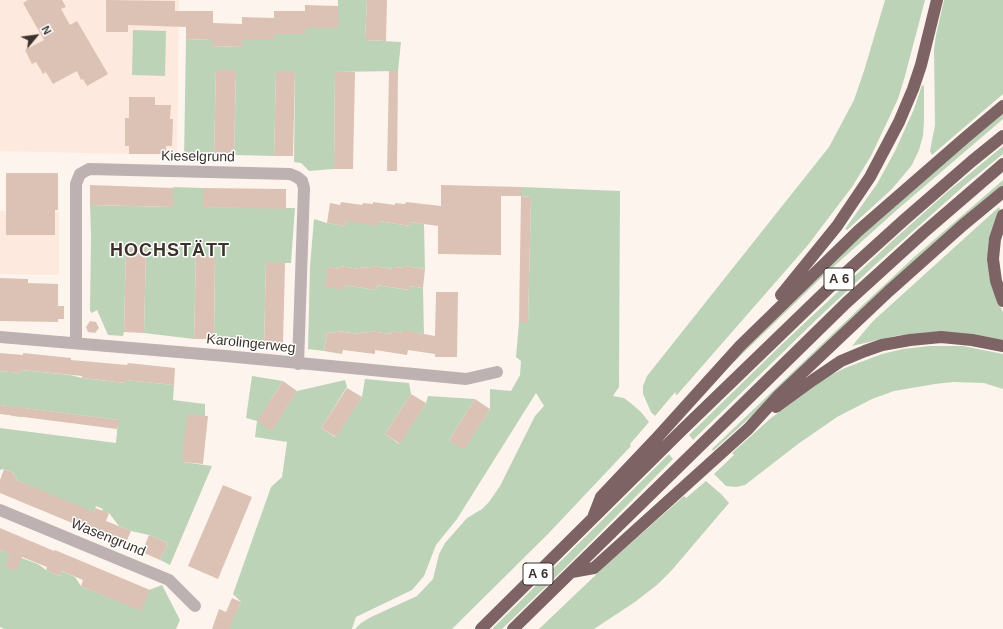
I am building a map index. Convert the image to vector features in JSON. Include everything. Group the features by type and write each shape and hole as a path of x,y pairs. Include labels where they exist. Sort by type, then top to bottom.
{"highway":[{"path":"740,346 764,314 788,288 837,226 870,177 899,122 913,89 921,66 937,0"},
{"path":"659,444 673,421 740,346 858,231 1003,106"},
{"name":"A 6","path":"481,629 594,518 659,444 682,430 853,267 932,195 1003,136"},
{"name":"A 6","path":"513,629 698,446 846,303 923,233 1003,164"},
{"path":"572,572 594,568 748,429 779,395 890,291 963,225 1003,192"},
{"path":"1003,215 995,239 993,259 996,281 1003,301"},
{"path":"748,429 822,373 841,361 874,348 910,340 942,337 972,340 1003,346"}],"street":[{"name":"Kieselgrund","path":"76,343 76,184 80,174 89,169 290,174 302,181 304,188 298,364"},
{"name":"Karolingerweg","path":"0,337 226,356 466,379 497,372"},
{"name":"Wasengrund","path":"0,510 169,580 195,606"}],"shaded area":[{"path":"0,0 179,0 177,155 0,151"},
{"path":"0,211 59,212 59,275 0,274"}],"green space":[{"path":"338,0 367,0 365,40 401,42 398,71 335,72 334,169 309,171 301,163 294,162 295,72 276,72 274,156 234,155 236,71 216,70 214,155 184,158 186,39 212,40 212,46 241,47 242,40 273,40 274,34 305,34 305,28 338,28"},
{"path":"885,0 925,0 898,99 871,156 852,187 808,245 677,395 675,394 676,391 655,416 651,412 643,394 643,386 647,376 829,147 854,100"},
{"path":"944,0 1003,0 1003,94 932,155 930,151 935,125 934,49"},
{"path":"133,30 166,31 165,76 132,75"},
{"path":"922,85 924,86 923,136 919,150 912,165 892,189 847,230 845,229 877,184 895,151 914,109"},
{"path":"1003,112 1003,119 898,209 822,277 734,362 732,361 842,252"},
{"path":"1003,146 1003,154 965,185 876,264 818,318 693,440 689,435 779,347 891,242 946,193"},
{"path":"1003,180 1003,187 713,451 712,449 913,258"},
{"path":"173,187 203,188 203,207 295,208 291,263 266,263 264,346 214,339 215,256 196,256 194,339 144,333 146,250 126,249 123,336 108,335 97,310 92,313 90,311 90,205 172,207"},
{"path":"521,187 620,191 619,387 613,396 624,398 641,412 649,422 630,444 631,446 548,534 452,629 355,629 371,617 417,596 433,579 439,554 445,543 467,518 482,509 489,502 500,486 535,416 544,406 536,393 457,519 436,545 424,576 412,590 356,617 352,629 228,629 241,602 233,594 271,487 282,477 287,442 255,437 257,421 246,418 252,376 283,381 270,401 272,430 297,391 345,380 347,387 321,428 335,437 362,397 365,379 409,383 411,394 385,434 399,444 426,403 428,396 475,399 449,440 464,449 490,409 490,389 511,391 520,375 521,361 516,357 519,322 528,322 531,197 521,196"},
{"path":"999,207 1000,209 994,224 997,300 1003,312 1003,341 950,332 931,332 895,336 852,346 873,321"},
{"path":"314,219 345,226 346,221 379,221 410,226 411,222 424,224 425,269 404,266 404,268 394,267 393,269 372,266 371,268 361,267 360,269 339,266 339,269 328,267 344,289 344,285 376,290 377,285 408,290 409,286 423,288 424,334 403,331 402,333 392,331 391,334 370,331 370,333 360,332 359,334 338,331 337,333 327,332 324,351 308,349 310,266"},
{"path":"929,346 963,346 1003,354 1003,389 984,383 953,382 894,391 872,399 837,417 798,444 745,485 736,487 726,486 714,474 734,455 732,453 771,418 827,377 845,368 882,354 903,349"},
{"path":"22,370 125,383 126,380 174,385 173,400 205,404 205,416 183,462 212,466 170,565 160,560 168,543 149,535 131,531 119,526 109,513 102,511 103,509 96,506 93,514 16,480 17,477 13,475 14,473 4,469 0,470 0,428 116,443 118,420 23,408 22,417 12,416 13,407 0,405 0,371 21,373"},
{"path":"669,454 673,459 565,568 502,629 492,629"},
{"path":"706,481 729,503 672,570 657,585 635,602 594,629 539,629 604,567 684,496 686,498"},
{"path":"0,550 38,564 46,570 60,576 62,571 75,577 81,586 141,610 149,590 162,585 180,620 176,629 4,629 0,627"}],"building":[{"path":"28,0 62,0 66,7 61,9 70,25 77,21 108,74 87,86 83,79 81,80 77,71 53,84 46,72 43,74 36,62 32,64 25,50 44,40 23,3"},
{"path":"106,0 175,1 175,11 213,11 213,23 242,24 242,17 274,18 274,11 305,11 305,5 338,6 338,28 305,28 305,34 274,34 274,40 242,40 242,47 212,46 212,40 186,39 186,27 128,25 128,32 106,32"},
{"path":"367,0 387,0 386,41 365,40"},
{"path":"216,70 236,70 234,155 214,155"},
{"path":"276,71 295,72 293,156 274,156"},
{"path":"389,71 398,71 397,171 387,171"},
{"path":"335,72 355,72 353,169 334,169"},
{"path":"129,97 155,97 155,105 171,105 170,119 173,119 172,146 166,146 166,154 129,154 129,146 125,146 125,118 129,118"},
{"path":"6,173 58,173 58,210 55,210 55,235 6,235"},
{"path":"90,185 173,188 173,207 90,205"},
{"path":"441,185 521,187 521,196 501,196 501,255 438,254 438,226 411,222 410,226 379,221 378,226 346,221 345,226 327,223 330,203 340,205 341,202 362,205 363,203 373,204 373,202 395,205 395,203 405,204 406,202 441,206"},
{"path":"203,188 286,189 286,209 203,207"},
{"path":"521,196 531,197 528,323 519,322"},
{"path":"126,249 146,249 144,333 124,332"},
{"path":"196,256 215,256 214,339 194,339"},
{"path":"266,262 285,263 283,346 264,346"},
{"path":"339,266 360,269 361,267 371,268 372,266 393,269 393,267 404,268 404,266 425,269 423,288 409,286 409,290 377,285 376,290 344,285 344,290 325,287 328,267 339,269"},
{"path":"0,278 28,279 28,283 58,284 58,306 64,306 64,319 58,319 58,322 0,321"},
{"path":"436,292 458,292 457,357 435,357 435,354 408,350 407,355 375,350 375,354 343,350 342,354 324,351 327,332 337,333 337,331 359,334 359,332 370,333 370,331 391,334 392,331 402,333 402,330 435,336"},
{"path":"90,321 96,322 99,328 95,333 88,332 86,327"},
{"path":"0,353 23,355 23,353 71,358 71,360 127,365 128,363 175,368 174,385 126,380 126,383 82,378 82,376 22,370 21,373 0,371"},
{"path":"283,381 297,391 272,431 257,421"},
{"path":"347,388 362,397 336,437 321,428"},
{"path":"411,394 426,403 400,444 385,434"},
{"path":"475,399 490,409 464,450 449,440"},
{"path":"0,405 119,420 117,429 0,414"},
{"path":"187,414 208,416 203,464 182,462"},
{"path":"4,469 14,473 13,475 17,477 16,480 94,512 95,508 109,513 106,521 131,531 125,545 0,493 0,480"},
{"path":"223,485 252,497 218,579 188,566"},
{"path":"0,528 150,590 141,611 81,586 83,580 62,571 60,576 46,570 47,567 22,557 16,571 5,567 10,554 0,550"},
{"path":"149,535 168,543 160,560 142,552"},
{"path":"232,598 241,602 229,629 212,629 219,609 226,612"}],"district":[{"name":"HOCHSTÄTT","path":"170,251"}]}
